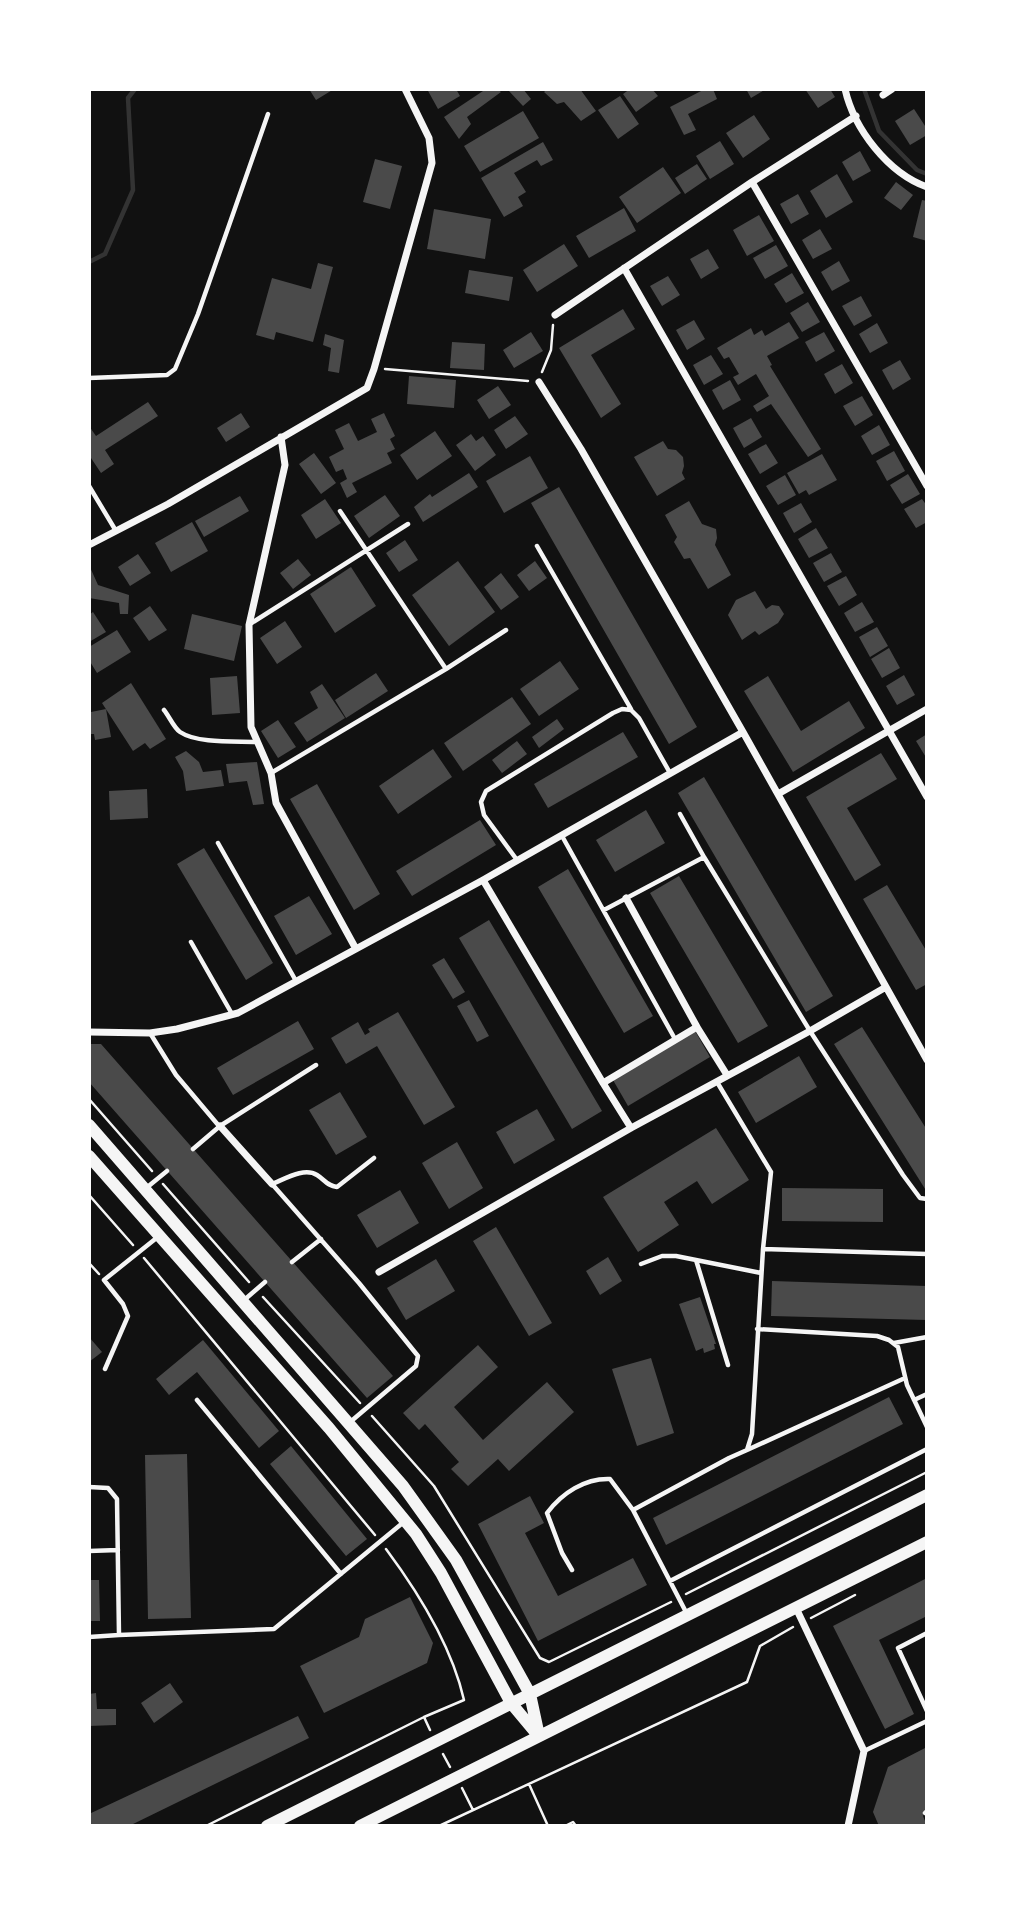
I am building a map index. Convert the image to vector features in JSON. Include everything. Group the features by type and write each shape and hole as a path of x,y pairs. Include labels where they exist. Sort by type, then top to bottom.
{"main road":[{"path":"89,1125 403,1486 430,1522 479,1600 530,1694 538,1736"},
{"path":"89,1156 329,1428 406,1520 441,1573 511,1703 538,1736"},
{"path":"267,1826 927,1495"},
{"path":"359,1826 927,1542"}],"street":[{"path":"89,545 168,504 366,388 374,369 432,163 429,138 405,89"},
{"path":"845,89 856,116 874,147 916,183 927,187"},
{"path":"883,95 892,89"},
{"path":"555,314 856,116"},
{"path":"752,182 927,486"},
{"path":"624,268 927,797"},
{"path":"539,382 581,449 743,732 927,1060"},
{"path":"281,437 285,465 249,625 251,727 271,774 275,803 356,949"},
{"path":"778,794 927,709"},
{"path":"89,1031 150,1033 177,1029 232,1014 483,880 743,732"},
{"path":"483,880 631,1128"},
{"path":"626,898 697,1027 727,1075"},
{"path":"379,1272 886,987"},
{"path":"603,1083 697,1027"},
{"path":"220,1126 272,1184"},
{"path":"796,1608 864,1751 848,1826"}],"lane":[{"path":"89,378 167,375 175,369 198,314 268,114"},
{"path":"89,486 116,531"},
{"path":"340,511 446,669"},
{"path":"249,625 408,524"},
{"path":"537,546 670,773"},
{"path":"271,774 506,630"},
{"path":"517,860 484,815 481,802 486,792 613,713 622,709 631,710"},
{"path":"164,710 180,732 212,740 258,743"},
{"path":"680,814 810,1031 907,1182 920,1198 927,1199"},
{"path":"562,835 676,1040"},
{"path":"218,843 296,981"},
{"path":"604,911 704,857"},
{"path":"191,942 232,1014"},
{"path":"150,1033 176,1075 220,1126"},
{"path":"193,1149 220,1126 316,1065"},
{"path":"716,1081 771,1172 761,1273 752,1434 747,1450"},
{"path":"348,1423 416,1366 418,1356 272,1184 304,1171 315,1173 329,1186 337,1187 374,1158"},
{"path":"145,1189 167,1171"},
{"path":"105,1368 128,1315 104,1280 159,1236"},
{"path":"292,1262 321,1239"},
{"path":"763,1249 927,1254"},
{"path":"641,1264 662,1256 676,1256 761,1273"},
{"path":"696,1260 728,1365"},
{"path":"242,1301 265,1282"},
{"path":"757,1329 877,1336 894,1343 898,1347 914,1401 927,1427"},
{"path":"894,1343 927,1337"},
{"path":"633,1510 729,1458 905,1378"},
{"path":"914,1401 927,1394"},
{"path":"197,1400 341,1574"},
{"path":"670,1581 927,1449"},
{"path":"572,1570 562,1553 547,1513 559,1497 595,1479 610,1479 633,1510 688,1615"},
{"path":"89,1487 108,1488 115,1494 119,1635"},
{"path":"89,1637 274,1629 406,1520"},
{"path":"89,1551 118,1550"},
{"path":"927,1633 898,1648 927,1711"},
{"path":"864,1751 927,1721"}],"path":[{"path":"374,369 539,382 551,350 555,314"},
{"path":"89,1099 434,1486 540,1658 550,1662 927,1472"},
{"path":"89,1195 410,1581 458,1674 464,1700 424,1717 206,1826"},
{"path":"439,1826 747,1682 760,1646 865,1590"},
{"path":"424,1717 473,1810"},
{"path":"529,1784 548,1826"},
{"path":"565,1826 573,1822 576,1826"}],"building":[{"path":"309,89 334,89 316,100"},
{"path":"427,89 456,89 460,96 438,109"},
{"path":"486,89 497,89 501,92 467,117 471,124 459,139 444,117"},
{"path":"507,89 523,89 531,99 523,106"},
{"path":"547,89 580,89 596,111 581,121 564,102 557,104 544,92"},
{"path":"630,89 652,89 658,96 636,112 623,94"},
{"path":"705,89 713,89 717,99 688,114 696,130 684,135 670,107"},
{"path":"746,89 766,89 751,98"},
{"path":"805,89 830,89 835,97 818,108"},
{"path":"620,96 639,124 618,139 598,110"},
{"path":"914,109 927,129 927,135 910,145 895,121"},
{"path":"523,111 539,138 480,172 464,146"},
{"path":"754,115 770,139 743,158 726,133"},
{"path":"720,141 734,164 710,179 696,156"},
{"path":"543,142 553,160 541,166 537,160 514,173 526,192 518,197 523,206 504,217 481,178"},
{"path":"860,151 871,171 853,181 842,162"},
{"path":"375,159 402,166 390,209 363,202"},
{"path":"697,164 707,179 685,194 675,178"},
{"path":"663,167 681,193 637,223 619,197"},
{"path":"837,174 853,202 826,218 810,191"},
{"path":"896,182 913,195 901,210 884,198"},
{"path":"798,194 809,214 791,224 780,204"},
{"path":"922,200 927,201 927,241 913,237"},
{"path":"624,208 636,231 589,258 576,236"},
{"path":"434,209 491,219 485,259 427,249"},
{"path":"759,215 774,241 747,256 733,230"},
{"path":"820,229 832,249 813,259 802,240"},
{"path":"564,244 578,266 537,292 523,270"},
{"path":"776,245 788,266 765,279 753,258"},
{"path":"708,249 719,268 701,279 690,259"},
{"path":"839,261 850,281 832,291 821,272"},
{"path":"318,263 333,267 313,342 276,332 274,340 256,335 272,278 311,289"},
{"path":"469,270 513,277 509,301 465,293"},
{"path":"792,273 804,293 786,303 774,284"},
{"path":"668,276 680,295 662,306 650,286"},
{"path":"861,296 872,316 854,326 842,306"},
{"path":"808,302 820,322 802,332 790,313"},
{"path":"623,309 635,329 591,355 621,404 601,418 559,348"},
{"path":"694,320 705,339 687,350 676,330"},
{"path":"789,322 799,338 767,356 772,365 770,366 821,449 808,457 771,404 757,412 753,406 769,396 756,374 738,385 733,377 739,374 729,357 724,359 717,348 751,328 754,335 762,330 765,336"},
{"path":"877,323 888,343 870,353 859,334"},
{"path":"531,332 543,351 514,368 503,350"},
{"path":"824,332 835,351 816,362 805,342"},
{"path":"325,334 344,340 339,373 328,371 331,348 323,345"},
{"path":"452,342 485,344 484,370 450,368"},
{"path":"711,355 723,374 704,385 693,365"},
{"path":"900,360 911,379 893,390 882,370"},
{"path":"842,364 853,383 835,394 824,374"},
{"path":"409,376 456,380 454,408 407,404"},
{"path":"730,380 741,400 723,410 712,390"},
{"path":"498,386 511,405 489,419 477,400"},
{"path":"862,396 873,415 855,426 843,406"},
{"path":"148,402 158,416 105,450 114,464 101,473 89,455 89,426 96,436"},
{"path":"241,413 250,427 226,442 217,428"},
{"path":"384,413 395,436 390,439 395,449 387,453 392,463 352,483 357,492 347,498 340,483 347,479 343,469 336,472 329,457 344,449 335,430 349,423 358,441 377,432 371,419"},
{"path":"515,416 528,434 506,449 494,430"},
{"path":"751,418 762,437 744,448 733,428"},
{"path":"879,425 890,445 872,455 861,436"},
{"path":"435,431 452,456 417,480 400,455"},
{"path":"471,434 476,441 483,436 496,455 475,471 456,445"},
{"path":"663,441 668,449 676,450 683,457 682,473 685,479 657,496 634,457"},
{"path":"766,444 778,463 760,474 748,454"},
{"path":"894,451 905,471 887,481 876,461"},
{"path":"314,453 336,483 321,494 299,464"},
{"path":"822,454 837,480 809,495 806,490 799,494 787,473"},
{"path":"530,456 548,488 504,513 486,481"},
{"path":"469,473 478,487 423,522 414,507 430,494 432,497"},
{"path":"908,474 920,494 902,504 890,485"},
{"path":"785,475 796,495 778,505 766,486"},
{"path":"559,487 697,727 669,744 531,503"},
{"path":"385,495 400,516 369,538 354,516"},
{"path":"240,496 249,511 204,537 195,521"},
{"path":"325,499 341,523 316,539 301,515"},
{"path":"922,499 927,506 927,522 916,528 904,509"},
{"path":"689,501 702,524 716,529 715,545 731,575 708,589 690,558 684,559 674,542 677,537 665,515"},
{"path":"801,503 812,522 794,533 783,513"},
{"path":"192,522 208,551 171,572 155,543"},
{"path":"816,528 828,548 809,558 798,539"},
{"path":"405,540 418,560 399,572 386,553"},
{"path":"831,553 842,572 824,582 813,563"},
{"path":"138,554 151,573 130,586 118,567"},
{"path":"298,559 311,575 293,589 280,573"},
{"path":"458,561 495,612 449,646 412,595"},
{"path":"535,561 547,578 529,591 517,575"},
{"path":"89,565 98,585 129,595 128,614 120,614 119,603 89,598"},
{"path":"351,567 376,606 335,633 310,594"},
{"path":"501,573 519,597 501,610 484,587"},
{"path":"846,576 857,595 839,606 827,586"},
{"path":"755,591 766,609 772,605 779,606 784,614 778,623 759,635 755,631 742,640 728,615 736,600"},
{"path":"862,602 874,622 855,632 844,613"},
{"path":"150,606 167,630 149,641 133,618"},
{"path":"93,612 106,632 89,642 89,615"},
{"path":"192,614 242,626 234,661 184,649"},
{"path":"285,621 302,647 277,664 260,638"},
{"path":"877,627 888,646 870,657 859,637"},
{"path":"117,630 131,652 97,673 89,660 89,647"},
{"path":"889,648 900,668 882,678 871,659"},
{"path":"560,661 579,689 539,716 520,689"},
{"path":"376,673 388,691 346,718 335,700"},
{"path":"904,675 915,695 897,705 886,686"},
{"path":"237,676 240,713 212,715 210,678"},
{"path":"768,676 801,731 849,701 865,728 793,772 744,691"},
{"path":"131,683 166,739 150,749 145,743 133,751 102,703"},
{"path":"322,684 345,718 307,742 294,723 318,708 310,692"},
{"path":"512,697 531,724 463,771 444,743"},
{"path":"106,709 111,737 95,740 94,734 89,734 91,712"},
{"path":"557,719 564,729 539,748 532,737"},
{"path":"278,720 296,747 278,758 261,731"},
{"path":"623,732 638,757 548,808 534,784"},
{"path":"927,734 927,759 916,741"},
{"path":"517,741 527,754 502,773 492,760"},
{"path":"433,749 452,777 398,814 379,786"},
{"path":"186,751 199,762 203,772 221,770 224,786 186,791 183,771 175,757"},
{"path":"881,753 897,779 847,808 881,865 855,881 806,797"},
{"path":"257,762 264,804 253,805 247,781 229,783 226,764"},
{"path":"704,777 833,996 806,1012 678,793"},
{"path":"317,784 380,894 354,910 290,799"},
{"path":"147,789 148,818 110,820 109,791"},
{"path":"646,810 665,843 615,872 596,840"},
{"path":"480,820 496,845 412,896 396,871"},
{"path":"204,848 273,963 246,980 177,864"},
{"path":"568,869 653,1016 624,1033 538,887"},
{"path":"679,876 768,1026 738,1043 650,893"},
{"path":"887,885 927,952 927,984 916,990 863,899"},
{"path":"309,896 332,934 296,955 274,916"},
{"path":"489,920 602,1111 572,1129 459,938"},
{"path":"444,958 465,992 453,999 432,965"},
{"path":"469,1000 489,1036 477,1042 457,1006"},
{"path":"398,1012 455,1107 424,1125 377,1046 346,1064 331,1038 358,1022 365,1035 370,1032 368,1029"},
{"path":"298,1021 314,1049 233,1095 217,1068"},
{"path":"862,1027 927,1130 927,1192 834,1044"},
{"path":"695,1031 710,1057 628,1106 613,1080"},
{"path":"89,1044 101,1044 393,1376 367,1398 89,1082"},
{"path":"799,1056 817,1087 756,1123 738,1092"},
{"path":"340,1092 367,1137 336,1155 309,1110"},
{"path":"537,1109 555,1140 514,1164 496,1132"},
{"path":"716,1128 749,1180 712,1204 697,1181 664,1202 679,1225 638,1252 603,1197"},
{"path":"457,1142 483,1188 449,1209 422,1163"},
{"path":"782,1188 883,1189 883,1222 782,1221"},
{"path":"400,1190 419,1223 377,1248 357,1215"},
{"path":"496,1227 552,1323 529,1336 473,1241"},
{"path":"608,1257 622,1281 600,1295 586,1271"},
{"path":"436,1259 455,1291 406,1320 387,1288"},
{"path":"772,1281 927,1286 927,1320 771,1316"},
{"path":"700,1297 716,1344 715,1349 704,1353 703,1348 696,1351 679,1304"},
{"path":"89,1337 102,1352 89,1362"},
{"path":"203,1340 279,1431 259,1448 197,1372 169,1395 156,1379"},
{"path":"478,1345 498,1367 454,1407 483,1440 547,1382 574,1412 509,1471 498,1459 468,1486 451,1469 459,1462 425,1424 419,1430 403,1413"},
{"path":"651,1358 674,1433 637,1446 612,1369"},
{"path":"889,1397 903,1424 666,1545 653,1518"},
{"path":"291,1446 367,1539 346,1556 270,1464"},
{"path":"187,1454 191,1618 148,1619 145,1455"},
{"path":"530,1496 544,1523 525,1533 558,1596 633,1558 647,1585 538,1641 478,1524"},
{"path":"927,1578 927,1616 879,1640 914,1714 885,1729 833,1626"},
{"path":"89,1580 99,1580 100,1621 89,1621"},
{"path":"410,1597 433,1643 427,1663 324,1713 300,1666 359,1637 365,1619"},
{"path":"170,1683 183,1702 154,1723 141,1703"},
{"path":"96,1693 97,1709 116,1709 116,1725 89,1726 89,1694"},
{"path":"298,1716 309,1738 129,1826 89,1826 89,1814"},
{"path":"927,1747 927,1806 923,1816 927,1826 879,1826 873,1812 888,1767"}],"waterway":[{"path":"89,262 105,254 133,190 128,98 135,89"},
{"path":"864,89 879,131 917,170 927,174"}]}
